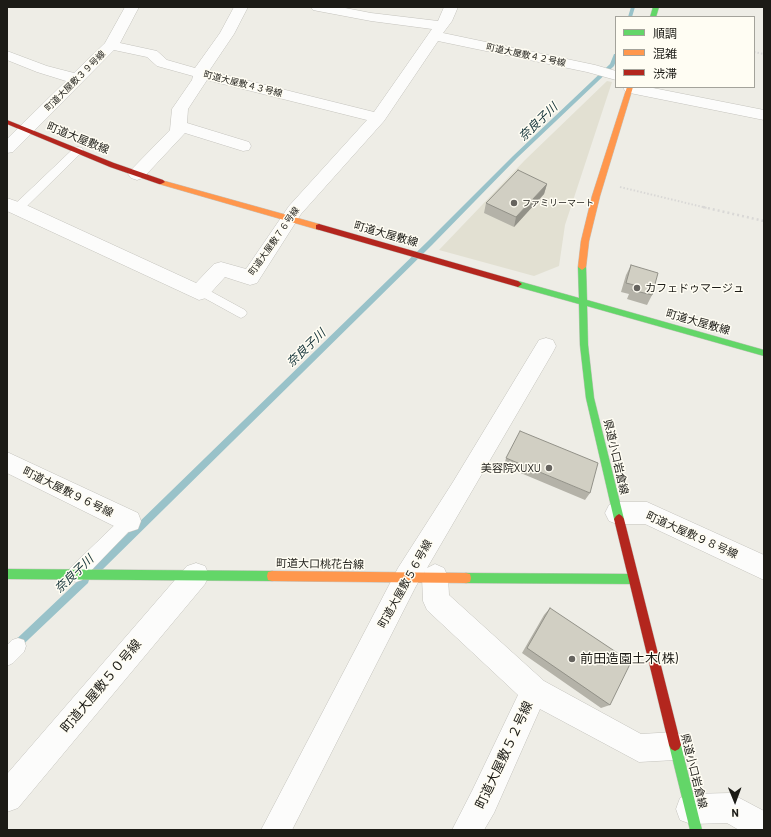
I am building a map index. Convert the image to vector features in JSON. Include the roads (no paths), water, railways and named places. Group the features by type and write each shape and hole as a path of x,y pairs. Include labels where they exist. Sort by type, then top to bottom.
{"street":[{"name":"町道大屋敷３９号線","path":"7,148 111,45 132,7"},
{"path":"137,174 178,131 180,109 200,80 202,69 227,34 241,7"},
{"name":"町道大屋敷４２号線","path":"318,7 438,31 590,68 615,76"},
{"name":"町道大屋敷７６号線","path":"201,291 221,269 250,278 295,210 378,118 438,31 451,7"},
{"name":"町道大屋敷４３号線","path":"111,45 152,54 162,63 201,74 378,118"},
{"path":"7,55 42,70 77,79"},
{"path":"630,88 764,116"},
{"name":"県道小口岩倉線","path":"630,88 600,182 585,241 582,263 584,345 590,398 633,578 694,820"},
{"name":"町道大屋敷線","path":"7,122 137,174 176,187 764,353"},
{"path":"178,126 243,146"},
{"path":"13,206 199,293 201,291"},
{"name":"町道大屋敷５６号線","path":"276,830 407,577 461,490 546,346"},
{"name":"町道大屋敷９６号線","path":"7,462 129,521"},
{"name":"町道大屋敷９８号線","path":"617,513 647,513 764,568"},
{"name":"町道大口桃花台線","path":"7,574 633,578"},
{"name":"町道大屋敷５０号線","path":"7,797 196,575"},
{"name":"町道大屋敷５２号線","path":"435,577 436,601 534,691 483,802 467,830"},
{"path":"534,691 639,748 675,746"},
{"path":"694,820 730,808 764,828"}],"lane":[{"path":"13,206 78,150"},
{"path":"201,291 241,313"},
{"path":"76,574 129,521"}],"waterway":[{"name":"奈良子川","path":"630,16 633,7"},
{"name":"奈良子川","path":"97,569 430,243 515,157 612,65 615,58"},
{"name":"奈良子川","path":"7,654 85,580"}],"place":[{"name":"ファミリーマート","path":"514,203"},
{"name":"カフェドゥマージュ","path":"637,288"},
{"name":"美容院XUXU","path":"549,468"},
{"name":"前田造園土木(株)","path":"572,659"}]}
